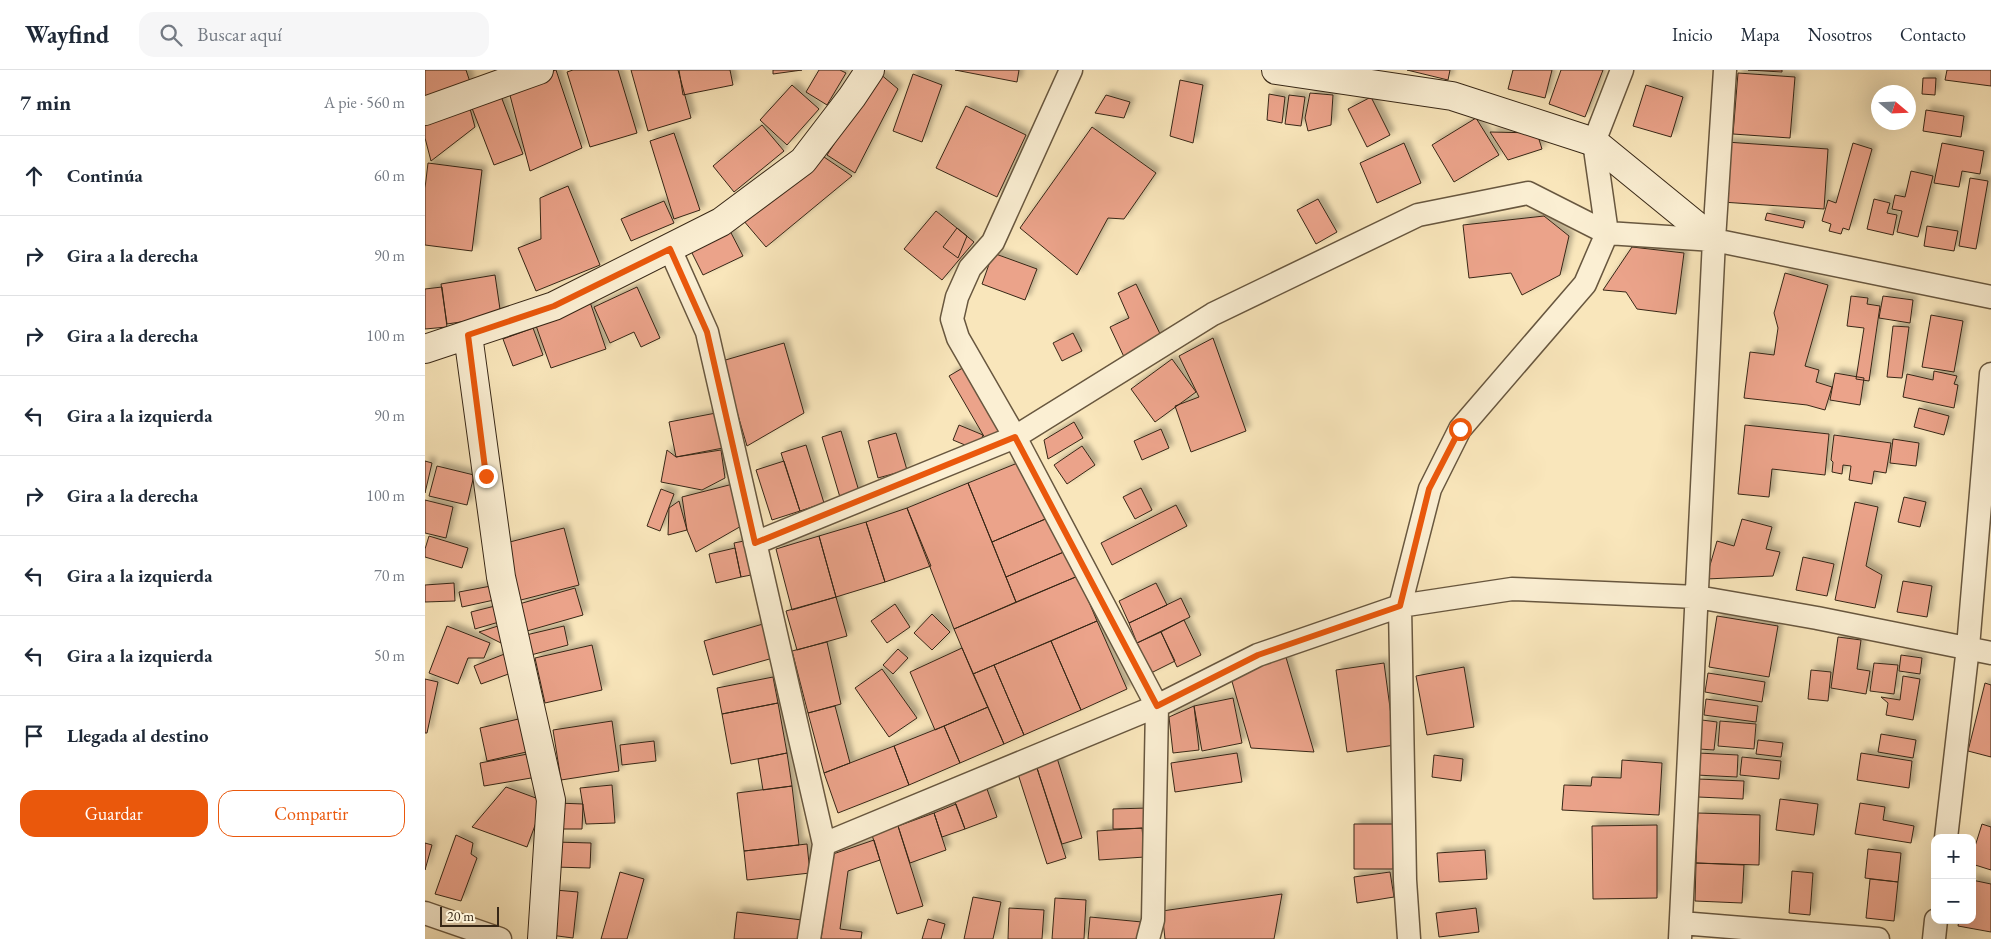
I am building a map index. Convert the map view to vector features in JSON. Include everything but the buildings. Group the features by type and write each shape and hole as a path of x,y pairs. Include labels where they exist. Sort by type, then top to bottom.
{"street":[{"path":"425,111 539,70"},
{"path":"425,349 554,306 721,222 803,161 852,97 869,70"},
{"path":"1071,70 993,242 970,268 957,297 952,319 958,338 1015,437 1157,706 1153,920 1148,939"},
{"path":"1275,70 1452,96 1595,142 1714,240"},
{"path":"1409,939 1405,880 1400,606 1429,489 1460,429 1585,284 1607,234 1595,142 1622,70"},
{"path":"1725,70 1714,240 1680,931 1878,939"},
{"path":"755,543 1015,437 1213,314 1418,215 1528,193 1607,234 1714,240 1991,297"},
{"path":"670,249 707,332 824,844 809,939"},
{"path":"468,335 501,577 551,800 542,939"},
{"path":"1946,834 1968,647 1991,374"},
{"path":"824,844 1157,706 1258,655 1400,606 1512,589 1697,596 1991,652"},
{"path":"425,913 499,939"},
{"path":"1934,939 1936,924"}],"route":[{"path":"486,476 468,335 554,306 670,249 707,332 755,543 1015,437 1157,706 1258,655 1400,606 1429,489 1460,429"}]}
